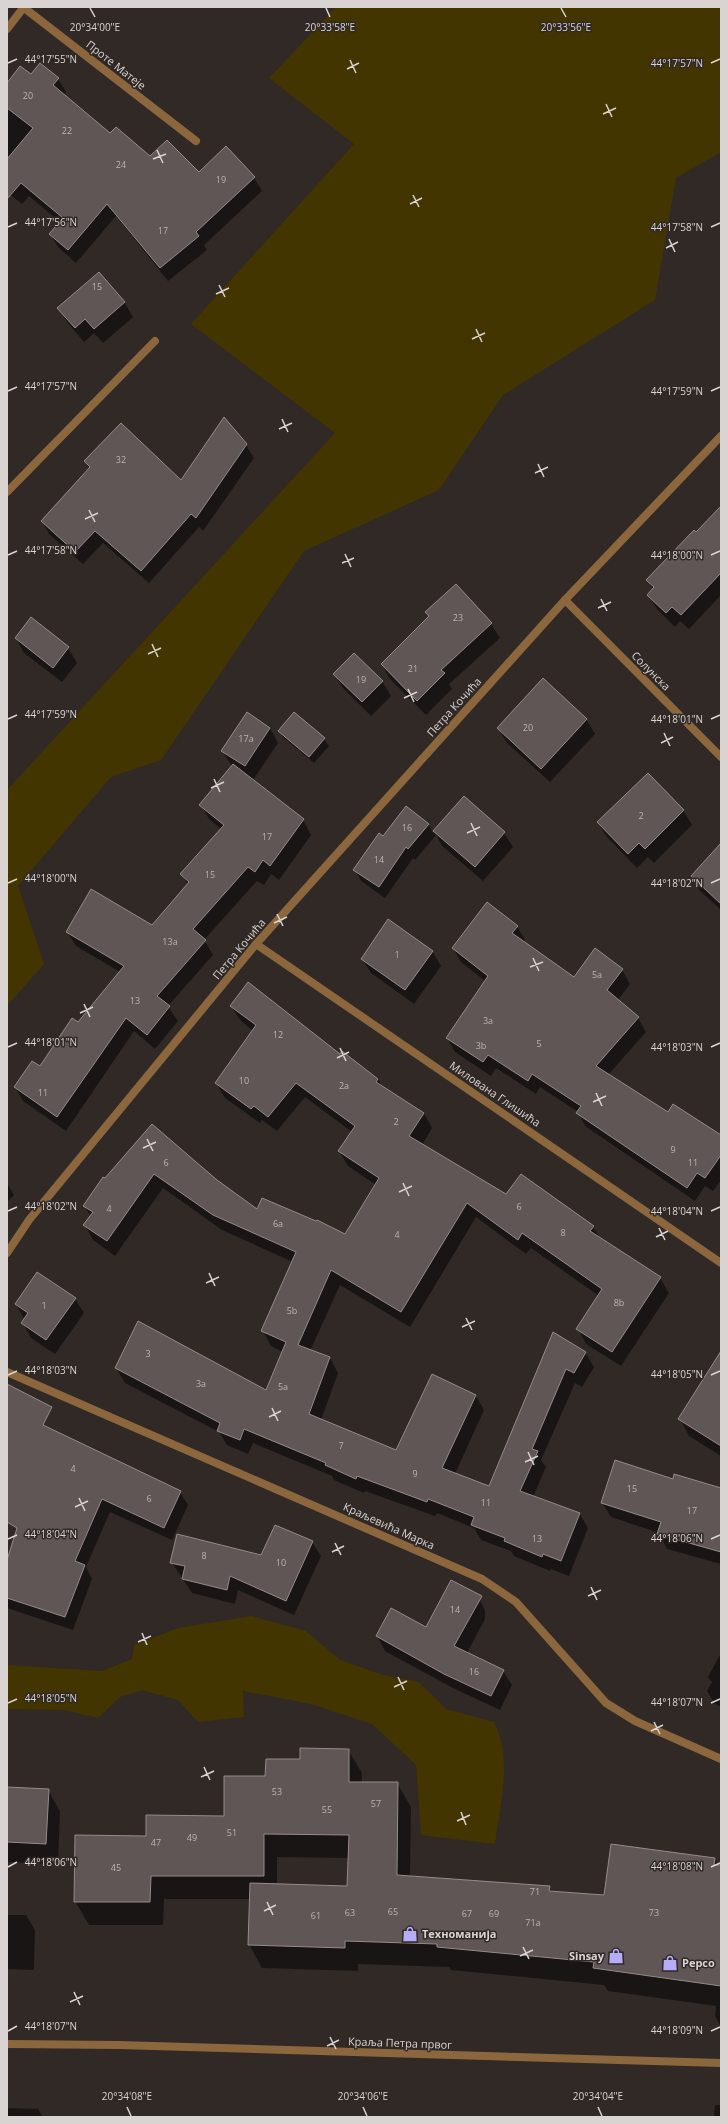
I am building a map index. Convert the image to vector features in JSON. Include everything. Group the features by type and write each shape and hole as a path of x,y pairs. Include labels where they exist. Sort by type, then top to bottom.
{"street":[{"path":"7,29 24,7"},
{"name":"Проте Матеје","path":"24,7 196,141"},
{"path":"7,492 155,341"},
{"name":"Петра Кочића","path":"7,1253 29,1220 256,944 565,600 721,436"},
{"name":"Солунска","path":"565,600 721,758"},
{"name":"Милована Глишића","path":"256,944 721,1263"},
{"name":"Краљевића Марка","path":"7,1372 482,1579 516,1602 606,1703 635,1721 721,1758"},
{"name":"Краља Петра првог","path":"7,2044 113,2045 721,2063"}],"shaded area":[{"path":"336,7 721,7 721,152 676,178 655,300 503,395 439,490 304,551 161,760 111,777 18,886 44,964 7,1006 7,790 335,433 191,324 354,144 269,78"},
{"path":"251,1616 306,1631 340,1660 383,1675 419,1682 446,1709 494,1722 500,1736 504,1766 504,1782 495,1844 421,1835 416,1765 372,1724 311,1704 243,1691 244,1717 198,1722 178,1700 142,1690 120,1697 98,1718 65,1710 7,1709 7,1665 102,1671 132,1659 134,1645 178,1628"}],"building":[{"path":"40,63 59,78 53,85 110,133 116,127 150,156 167,140 199,172 226,146 255,177 196,232 199,236 160,268 107,204 68,250 49,234 63,218 21,183 7,199 7,159 33,128 7,108 7,83 20,66 31,74"},
{"path":"99,272 125,302 94,329 85,319 75,328 57,308"},
{"path":"224,417 247,444 196,518 191,514 141,571 95,531 75,552 41,521 90,467 84,461 121,423 181,480"},
{"path":"721,506 721,573 681,615 672,607 666,613 647,595 654,587 646,580 694,530 696,532"},
{"path":"456,584 492,623 441,670 445,673 417,701 381,664 429,616 425,612"},
{"path":"31,617 69,647 53,668 15,638"},
{"path":"354,653 383,681 362,702 333,674"},
{"path":"543,678 587,719 541,769 497,728"},
{"path":"247,712 270,728 245,766 221,751"},
{"path":"294,712 325,738 309,757 278,731"},
{"path":"233,764 304,819 270,866 263,860 255,872 248,867 193,929 206,940 157,996 170,1006 147,1035 126,1018 57,1117 14,1087 32,1061 40,1066 72,1018 78,1022 124,966 66,932 91,889 152,925 189,882 180,874 224,825 199,805"},
{"path":"648,773 684,810 645,849 639,843 628,854 597,822"},
{"path":"464,796 505,832 475,867 433,831"},
{"path":"406,806 429,824 408,849 406,847 379,887 353,870 379,833 383,836"},
{"path":"721,843 721,904 691,876"},
{"path":"487,902 518,926 512,933 574,977 595,948 623,969 607,990 639,1017 596,1066 668,1112 673,1104 721,1135 721,1155 705,1178 697,1173 687,1188 576,1113 581,1106 532,1074 528,1081 488,1055 483,1062 446,1038 488,976 452,948"},
{"path":"388,919 433,951 405,990 361,959"},
{"path":"248,982 340,1054 342,1051 378,1079 376,1082 424,1113 409,1136 506,1194 521,1174 594,1226 590,1231 661,1277 612,1352 576,1329 602,1289 522,1233 518,1240 467,1203 401,1312 331,1270 298,1345 330,1357 309,1414 396,1450 432,1374 476,1395 442,1468 489,1486 553,1332 586,1352 574,1373 566,1369 532,1449 538,1451 520,1491 580,1513 561,1561 543,1554 542,1557 504,1541 505,1538 471,1525 474,1517 428,1499 427,1502 357,1476 356,1479 325,1465 326,1463 244,1429 240,1440 217,1431 220,1423 115,1368 138,1321 266,1390 286,1342 261,1331 296,1252 213,1215 154,1174 107,1241 83,1225 93,1212 83,1206 103,1177 105,1178 152,1124 217,1180 257,1209 262,1198 316,1221 317,1220 345,1234 379,1178 338,1151 355,1126 296,1083 268,1117 254,1106 251,1109 215,1083 256,1025 230,1006"},
{"path":"37,1272 76,1298 46,1340 21,1323 28,1313 15,1304"},
{"path":"721,1351 721,1446 678,1419"},
{"path":"7,1384 52,1407 43,1425 181,1491 164,1528 102,1499 75,1561 85,1565 65,1617 7,1598 7,1560 17,1528 7,1522"},
{"path":"615,1460 673,1479 674,1474 721,1488 721,1552 657,1534 661,1522 601,1503"},
{"path":"275,1525 313,1541 286,1601 230,1576 227,1590 182,1579 185,1566 170,1563 177,1534 261,1555"},
{"path":"451,1580 482,1596 454,1646 504,1670 491,1696 444,1674 376,1636 391,1608 426,1627"},
{"path":"300,1748 349,1749 349,1782 398,1782 397,1875 550,1886 549,1891 604,1895 611,1844 715,1858 714,1865 721,1865 721,1986 593,1968 594,1962 437,1947 437,1944 345,1941 345,1948 248,1945 250,1883 347,1886 349,1835 264,1834 264,1876 151,1876 150,1902 74,1902 75,1835 146,1836 146,1815 224,1816 224,1776 265,1776 266,1759 300,1759"},
{"path":"7,1787 49,1789 46,1844 7,1842"}],"place":[{"name":"Техноманија","path":"410,1934"},
{"name":"Sinsay","path":"616,1956"},
{"name":"Pepco","path":"670,1963"}]}
